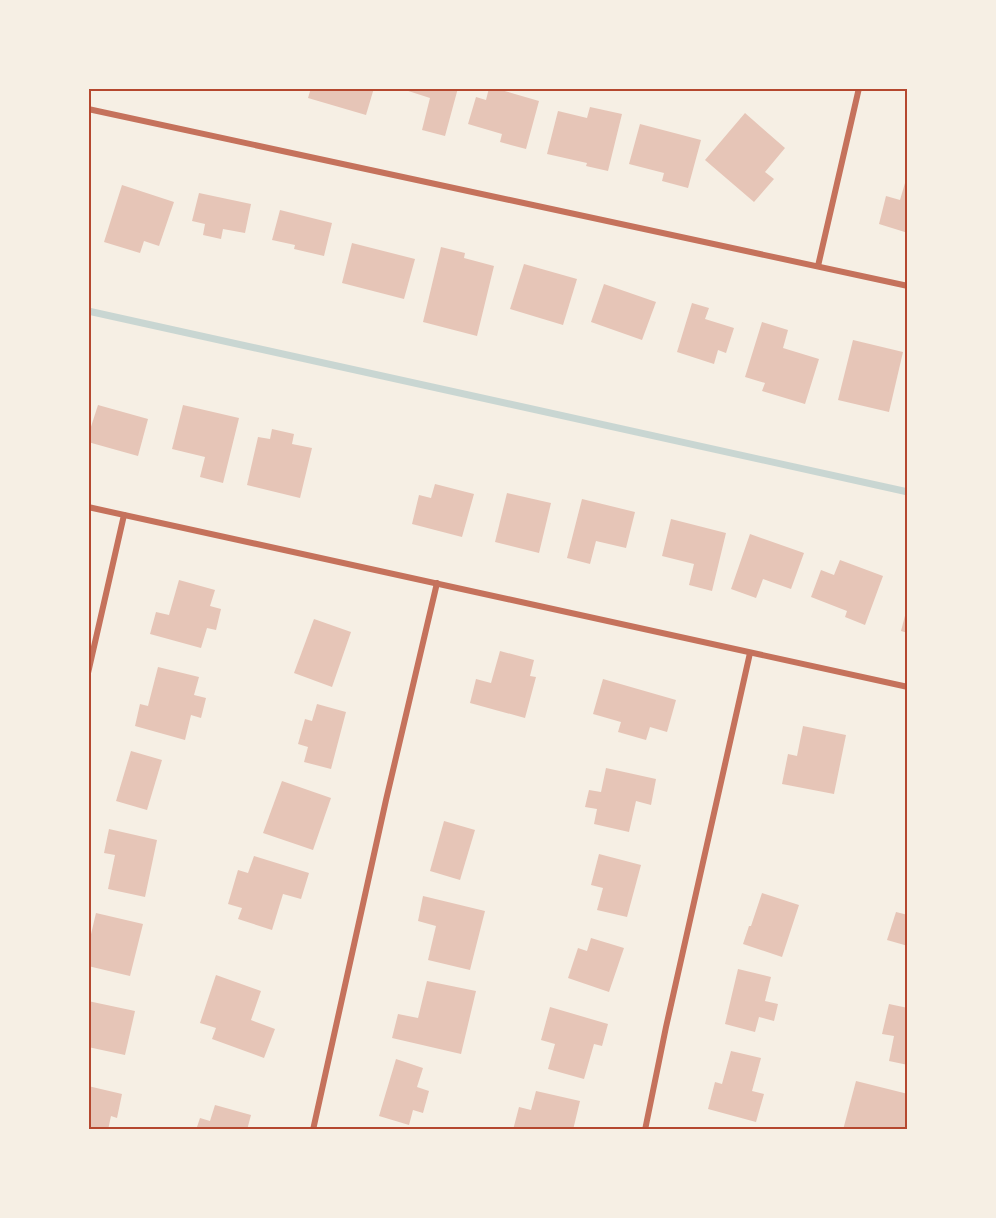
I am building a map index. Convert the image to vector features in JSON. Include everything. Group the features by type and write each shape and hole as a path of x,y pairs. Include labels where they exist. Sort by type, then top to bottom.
{"street":[{"path":"818,266 859,88"},
{"path":"88,109 908,286"},
{"path":"88,507 908,687"},
{"path":"88,673 124,514"},
{"path":"313,1130 437,583"},
{"path":"645,1130 750,653"}],"building":[{"path":"311,88 374,88 366,115 308,98"},
{"path":"399,88 458,88 445,136 422,130 430,98"},
{"path":"489,88 539,101 526,149 500,142 502,134 468,124 476,97 486,100"},
{"path":"590,107 622,114 608,171 586,166 587,163 547,154 558,111 587,118"},
{"path":"745,113 785,148 765,172 774,179 754,202 705,160"},
{"path":"640,124 701,140 688,188 662,181 664,173 629,164"},
{"path":"905,183 908,183 908,233 879,224 886,196 900,200"},
{"path":"122,185 174,202 159,246 144,241 140,253 104,242"},
{"path":"199,193 251,204 245,233 223,229 221,239 203,235 205,224 192,221"},
{"path":"280,210 332,223 324,256 294,249 295,245 272,240"},
{"path":"352,243 415,259 404,299 342,283"},
{"path":"441,247 465,253 464,258 494,266 477,336 423,322"},
{"path":"524,264 577,279 563,325 510,309"},
{"path":"604,284 656,302 642,340 591,322"},
{"path":"692,303 709,308 705,319 734,328 726,353 718,350 714,364 677,352"},
{"path":"762,322 788,330 783,348 819,359 805,404 762,391 765,383 745,377"},
{"path":"853,340 903,352 889,412 838,400"},
{"path":"98,405 148,419 138,456 88,442"},
{"path":"183,405 239,418 223,483 200,477 205,457 172,449"},
{"path":"272,429 294,434 292,444 312,448 300,498 247,485 258,437 270,439"},
{"path":"435,484 474,494 462,537 412,524 419,495 431,498"},
{"path":"507,493 551,503 539,553 495,542"},
{"path":"582,499 635,512 626,548 596,541 590,564 567,558"},
{"path":"671,519 726,533 712,591 689,585 694,564 662,556"},
{"path":"750,534 804,553 791,589 763,579 756,598 731,589"},
{"path":"840,560 883,576 865,625 845,617 847,611 811,597 821,570 834,575"},
{"path":"179,580 215,590 210,606 221,609 216,630 207,628 201,648 150,634 156,612 169,615"},
{"path":"908,608 908,633 901,631"},
{"path":"314,619 351,632 332,687 294,673"},
{"path":"500,651 534,660 530,676 536,677 525,718 470,703 476,679 491,683"},
{"path":"158,667 199,677 194,695 206,698 201,718 191,715 185,740 135,726 140,704 148,706"},
{"path":"603,679 676,700 667,732 650,727 646,740 618,732 621,722 593,714"},
{"path":"317,704 346,712 331,769 304,762 308,747 298,744 305,719 312,721"},
{"path":"803,726 846,735 834,794 782,784 788,754 797,756"},
{"path":"131,751 162,760 147,810 116,801"},
{"path":"606,768 656,779 651,805 636,801 629,832 594,824 597,809 585,807 589,790 601,792"},
{"path":"282,781 331,798 313,850 263,833"},
{"path":"444,821 475,830 460,880 430,871"},
{"path":"109,829 157,840 145,897 108,889 115,855 104,853"},
{"path":"599,854 641,865 627,917 597,910 603,888 591,885"},
{"path":"254,856 309,873 301,899 283,894 272,930 238,919 242,908 228,904 238,870 248,873"},
{"path":"762,893 799,905 782,957 743,944"},
{"path":"423,896 485,911 470,970 428,960 436,926 418,921"},
{"path":"896,912 908,915 908,946 887,940"},
{"path":"96,913 143,924 130,976 88,966 88,947"},
{"path":"591,938 624,948 609,992 568,978 578,948 587,951"},
{"path":"738,969 771,977 765,1001 778,1004 774,1021 759,1017 755,1032 725,1024"},
{"path":"216,975 261,991 251,1020 275,1029 264,1058 212,1039 216,1028 200,1023"},
{"path":"427,981 476,991 461,1054 392,1038 398,1014 418,1018"},
{"path":"88,1001 135,1011 125,1055 88,1047"},
{"path":"889,1004 908,1008 908,1065 889,1061 894,1036 882,1034"},
{"path":"550,1007 608,1024 602,1046 594,1044 584,1079 548,1069 555,1044 541,1040"},
{"path":"731,1051 761,1058 752,1091 764,1094 756,1122 708,1109 715,1082 722,1084"},
{"path":"396,1059 423,1068 417,1087 429,1091 423,1113 413,1110 409,1125 379,1116"},
{"path":"856,1081 908,1094 907,1130 843,1130"},
{"path":"88,1086 122,1094 117,1118 111,1116 108,1130 88,1130"},
{"path":"536,1091 580,1101 573,1130 513,1130 519,1107 531,1110"},
{"path":"215,1105 251,1115 247,1130 196,1130 200,1118 210,1121"}],"waterway":[{"path":"88,311 908,492"}]}
